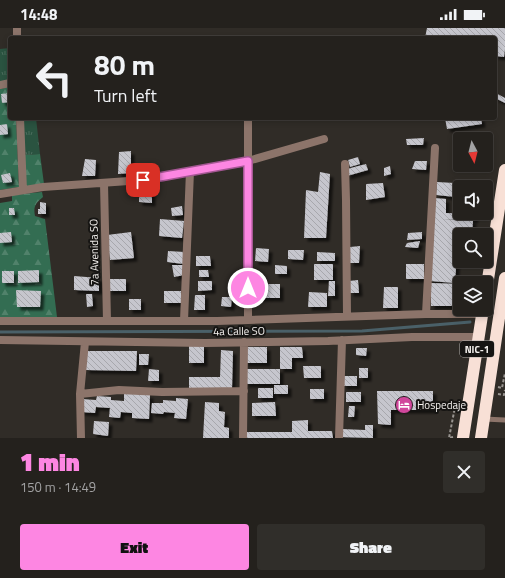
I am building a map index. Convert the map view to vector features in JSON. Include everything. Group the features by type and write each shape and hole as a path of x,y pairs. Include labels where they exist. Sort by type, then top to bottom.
{"highway":[{"path":"488,276 505,170"},
{"name":"NIC-1","path":"481,437 505,278"},
{"name":"NIC-1","path":"463,438 482,316"},
{"path":"458,438 473,373"}],"street":[{"path":"20,120 23,190"},
{"path":"248,120 248,319"},
{"path":"0,194 23,190 143,180 248,161 324,139"},
{"path":"426,314 435,148"},
{"path":"345,164 347,316"},
{"path":"184,321 190,171"},
{"name":"7a Avenida SO","path":"104,183 107,320"},
{"path":"0,321 184,321 453,313"},
{"name":"4a Calle SO","path":"0,340 85,342 244,342 412,337 479,337"},
{"path":"339,438 342,340"},
{"path":"81,438 80,394 85,342"},
{"path":"243,438 244,342"},
{"path":"80,394 119,390 162,392 244,391"}],"lane":[{"path":"484,419 505,420"}],"path":[{"path":"504,395 505,390"}],"green space":[{"path":"8,48 8,82 0,84 0,49"},
{"path":"8,87 8,120 16,120 19,187 0,190 0,89"},
{"path":"21,120 36,120 40,154 23,155"},
{"path":"40,154 44,184 25,187 24,155"},
{"path":"42,192 43,197 36,205 34,213 35,216 45,219 57,317 0,317 0,203 12,201 12,195"}],"building":[{"path":"427,28 505,28 504,57 497,56 497,36 425,36"},
{"path":"8,93 8,102 2,103 1,94"},
{"path":"497,94 505,98 505,103 497,99"},
{"path":"445,120 481,120 482,124 447,129"},
{"path":"7,124 8,134 0,135 0,125"},
{"path":"424,138 423,145 407,145 406,139"},
{"path":"131,151 131,173 118,174 119,152"},
{"path":"358,157 360,164 350,167 348,160"},
{"path":"85,159 96,160 95,176 82,176"},
{"path":"415,161 427,161 426,170 412,169"},
{"path":"366,164 368,170 347,176 347,169"},
{"path":"390,166 391,174 384,176 384,168"},
{"path":"320,172 330,174 326,238 304,238 306,190 318,192"},
{"path":"10,173 12,182 3,183 1,175"},
{"path":"437,182 453,183 453,197 436,195"},
{"path":"383,183 385,197 366,200 366,184"},
{"path":"139,189 152,189 152,203 139,202"},
{"path":"435,198 446,199 446,213 453,213 453,219 442,219 473,221 472,228 453,228 453,268 456,268 455,276 453,276 453,283 430,281"},
{"path":"40,202 46,203 46,214 38,214"},
{"path":"182,206 183,215 172,216 171,208"},
{"path":"9,208 14,208 15,215 9,215"},
{"path":"160,219 184,221 182,238 159,236"},
{"path":"11,232 12,242 0,243 0,233"},
{"path":"131,232 134,258 110,260 107,235"},
{"path":"422,232 422,239 407,240 408,233"},
{"path":"420,241 418,248 405,247 407,243"},
{"path":"360,246 359,263 350,263 350,247"},
{"path":"256,248 269,249 268,262 255,261"},
{"path":"288,250 304,250 303,260 288,259"},
{"path":"168,251 185,252 184,264 167,262"},
{"path":"317,252 335,253 335,261 317,261"},
{"path":"196,256 210,256 211,266 196,266"},
{"path":"314,264 333,264 333,280 314,280"},
{"path":"406,264 424,264 424,279 406,279"},
{"path":"172,265 184,265 184,275 174,277"},
{"path":"275,265 287,266 287,274 275,274"},
{"path":"39,270 39,282 18,283 18,271"},
{"path":"199,270 208,270 209,277 199,277"},
{"path":"2,271 14,271 14,283 2,283"},
{"path":"74,276 99,278 99,291 74,290"},
{"path":"109,279 126,279 126,291 108,291"},
{"path":"358,280 359,293 350,293 349,281"},
{"path":"198,281 212,281 212,290 198,291"},
{"path":"329,281 335,281 335,296 328,296"},
{"path":"431,283 453,284 453,306 431,306"},
{"path":"251,284 280,284 280,298 251,298"},
{"path":"384,287 398,287 398,308 383,308"},
{"path":"16,290 41,291 40,307 17,307"},
{"path":"164,291 181,291 181,303 164,303"},
{"path":"309,292 327,293 327,307 308,307"},
{"path":"86,294 92,294 93,306 87,307"},
{"path":"195,295 205,295 205,310 194,310"},
{"path":"222,297 232,297 231,307 221,306"},
{"path":"129,299 141,299 141,310 129,310"},
{"path":"189,345 204,345 204,363 189,363"},
{"path":"245,347 267,347 267,363 245,363"},
{"path":"280,347 302,347 303,358 292,358 292,369 280,369"},
{"path":"356,348 367,348 366,356 356,355"},
{"path":"221,350 233,351 232,388 189,388 189,377 220,377"},
{"path":"86,351 137,351 136,371 86,370"},
{"path":"139,354 149,354 148,365 139,365"},
{"path":"303,366 321,366 321,378 304,378"},
{"path":"359,368 368,368 368,378 359,378"},
{"path":"149,369 159,370 159,381 148,381"},
{"path":"245,369 280,369 280,384 245,384"},
{"path":"343,376 357,376 357,386 343,386"},
{"path":"274,385 288,385 288,394 274,394"},
{"path":"258,388 273,388 273,398 258,398"},
{"path":"310,389 324,389 324,399 310,399"},
{"path":"377,391 433,391 433,410 391,410 391,425 378,424"},
{"path":"346,392 361,392 361,402 346,402"},
{"path":"124,393 150,395 149,419 132,418 132,413 121,412 120,418 109,417 110,408 96,407 95,413 81,412 82,399 96,400 97,396 111,397 111,400 124,401"},
{"path":"176,398 188,399 186,419 174,418 175,413 151,413 152,403 163,403 163,400 176,401"},
{"path":"205,402 219,403 219,411 225,412 224,427 229,428 229,438 203,438"},
{"path":"275,402 276,416 252,416 252,403"},
{"path":"349,406 355,406 354,417 348,417"},
{"path":"308,420 308,431 332,431 333,438 245,438 245,432 292,432 292,421"},
{"path":"94,421 109,422 108,436 93,434"},
{"path":"365,425 373,425 373,438 340,437 342,429 365,430"}],"waterway":[{"path":"0,332 362,331 470,322"}],"place":[{"name":"Hospedaje","path":"404,405"}],"route":[{"path":"143,180 248,161 248,288"}]}
